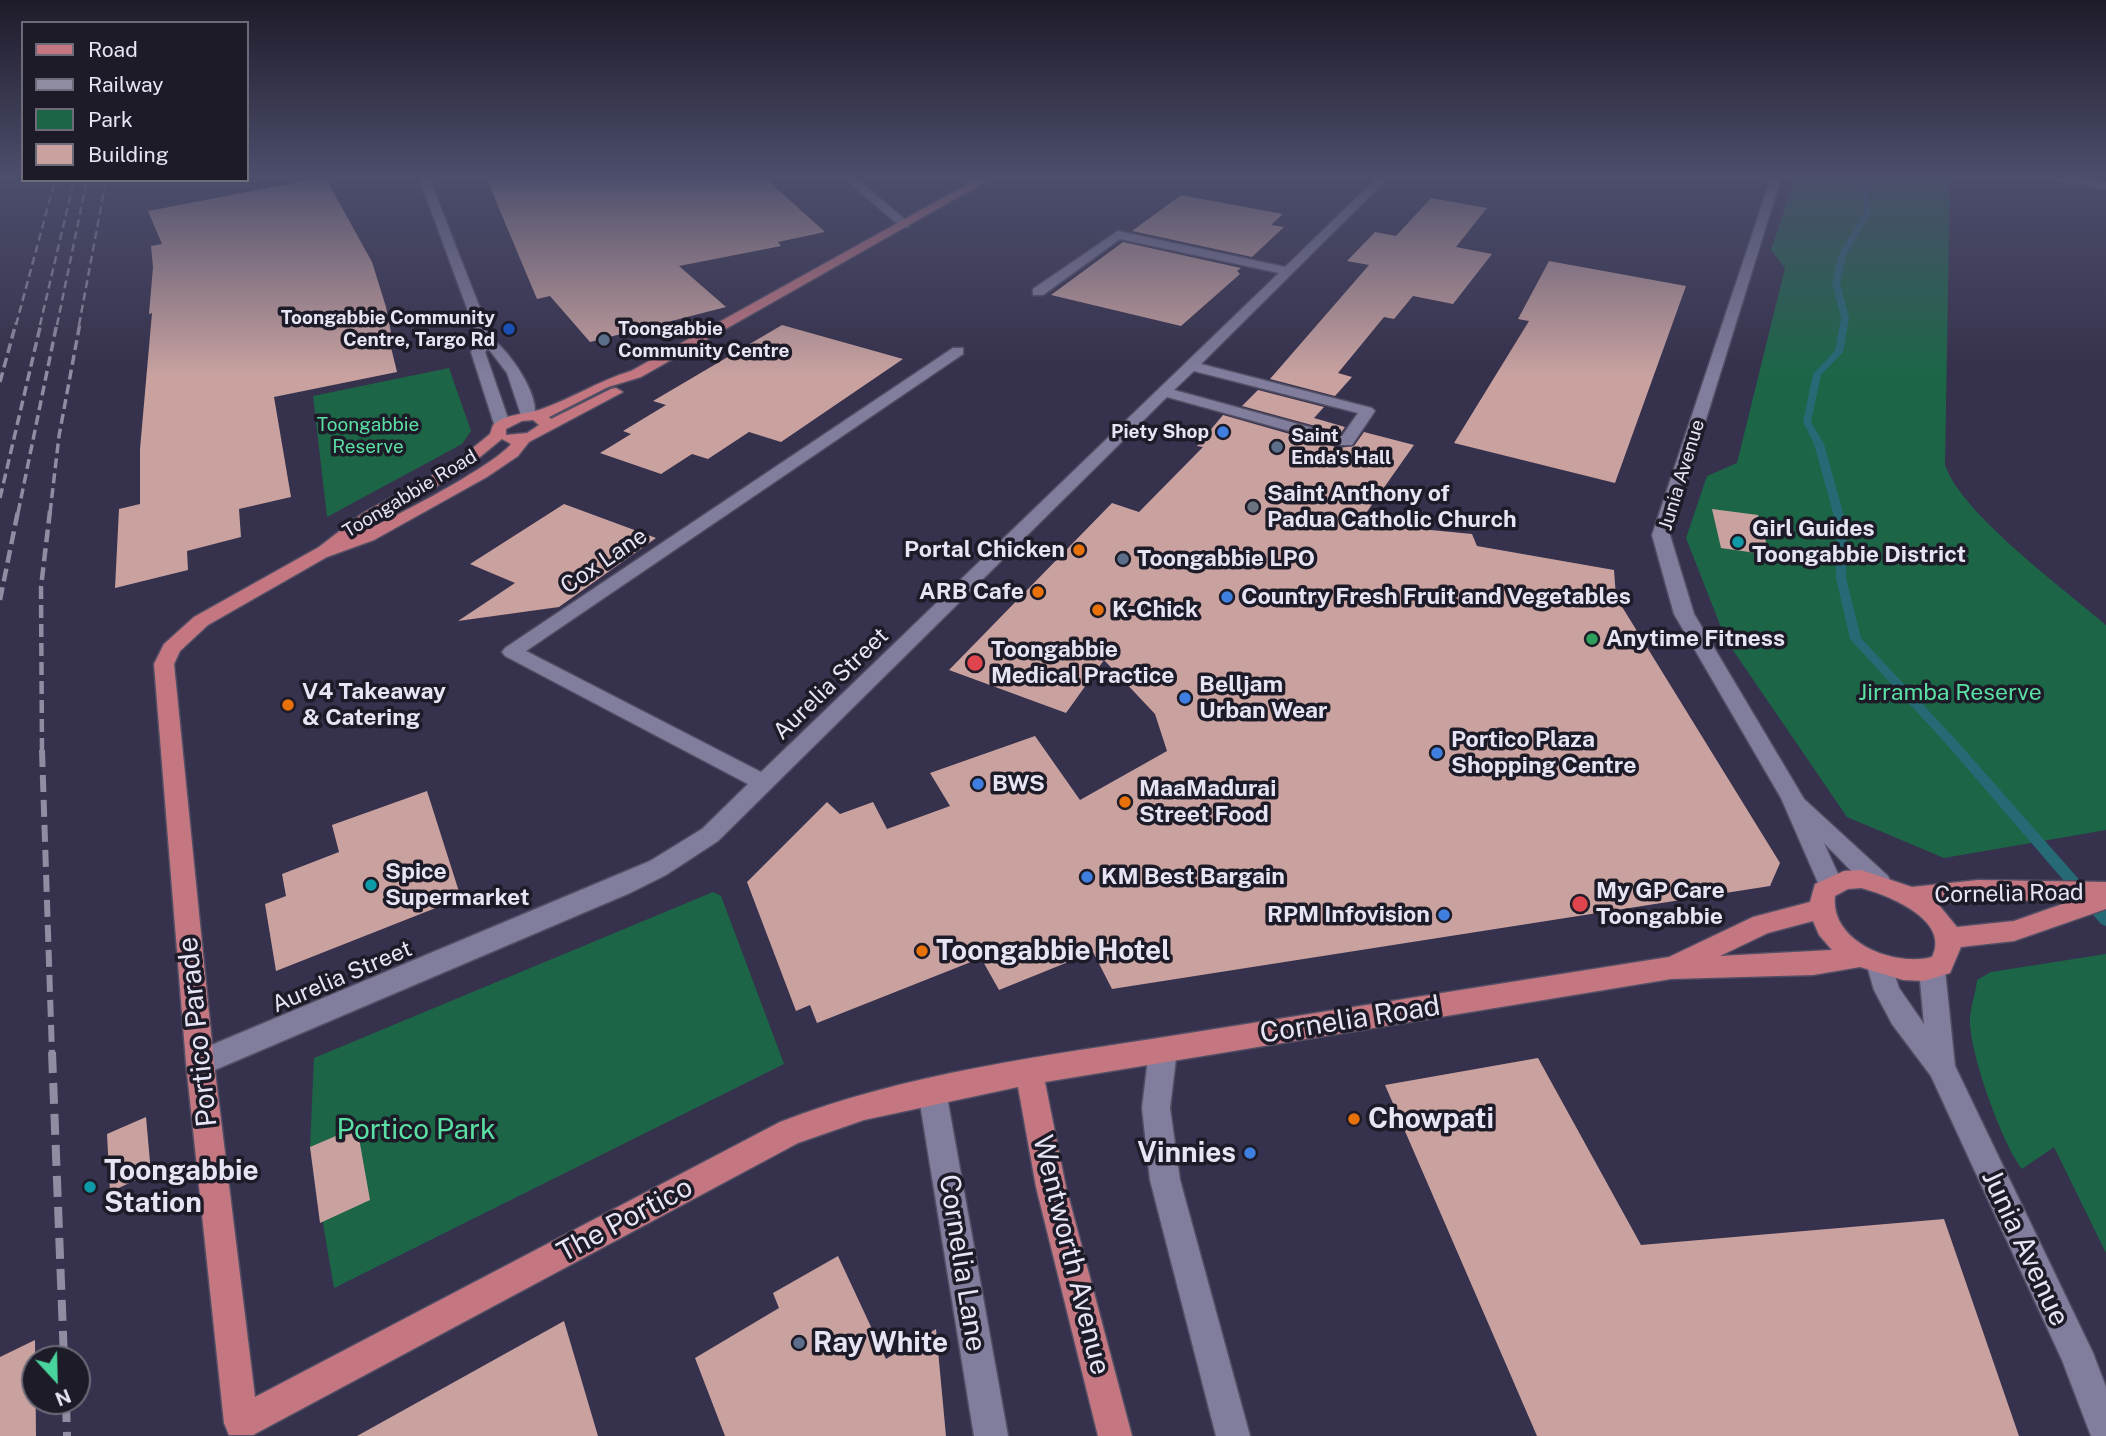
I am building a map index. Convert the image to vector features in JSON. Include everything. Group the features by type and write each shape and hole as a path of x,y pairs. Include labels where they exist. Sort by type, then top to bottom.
{"main road":[{"path":"500,430 616,392 636,374 874,242"},
{"name":"Toongabbie Road","path":"184,634 201,621 321,553 368,536 481,474 512,453 523,439 539,434 538,419"},
{"path":"500,430 523,439"},
{"name":"Toongabbie Road","path":"321,553 350,525 441,477 487,447 500,430"},
{"name":"Portico Parade","path":"184,634 171,648 164,664 163,678 200,1063 242,1429"},
{"path":"1852,880 1879,883 1912,897 1935,917 1948,938 1947,957 1932,970 1899,971 1871,961 1833,934 1821,909 1824,891 1831,885 1852,880"},
{"name":"Cornelia Road","path":"1912,897 1978,890 2106,892"},
{"name":"Cornelia Road","path":"1948,938 2014,931 2106,899"},
{"name":"Cornelia Road","path":"1671,968 1762,924 1821,909"},
{"name":"Cornelia Road","path":"1029,1073 1671,968 1871,961"},
{"name":"The Portico","path":"242,1429 790,1132 827,1117 932,1091 1029,1073"},
{"name":"Wentworth Avenue","path":"1029,1073 1051,1187 1115,1436"}],"street":[{"path":"448,242 486,341 499,348 538,419"},
{"path":"1038,292 1108,242"},
{"path":"1151,242 1288,271"},
{"name":"Aurelia Street","path":"200,1063 658,868 710,835 1318,242"},
{"name":"Junia Avenue","path":"1755,242 1661,535 1684,614 1792,797 1831,885"},
{"path":"486,341 478,352 500,430"},
{"name":"Cox Lane","path":"764,783 512,652 958,351"},
{"path":"1164,392 1346,442 1367,411 1191,366"},
{"name":"Junia Avenue","path":"1792,797 1879,883"},
{"name":"Junia Avenue","path":"1871,961 1901,1016 1941,1067 2076,1353 2106,1430"},
{"name":"Junia Avenue","path":"1932,970 1941,1067"},
{"path":"1163,1050 1156,1108 1165,1180 1233,1436"},
{"name":"Cornelia Lane","path":"932,1091 991,1436"}],"green space":[{"name":"Jirramba Reserve","path":"1774,242 1949,242 1945,465 1955,484 1992,527 2106,625 2106,830 1944,858 1847,817 1726,640 1686,538 1707,476 1737,463 1785,268 1771,250"},
{"name":"Toongabbie Reserve","path":"449,368 471,431 462,444 327,517 313,396"},
{"name":"Portico Park","path":"713,892 721,896 784,1064 334,1288 310,1147 314,1058"},
{"path":"2106,954 2106,1253 2054,1147 2022,1169 2014,1156 1996,1118 1980,1073 1970,1017 1977,980 1991,972"}],"building":[{"path":"161,242 361,242 372,262 386,307 392,338 389,339 397,372 274,397 291,497 239,509 241,537 187,551 188,570 115,588 119,509 140,504 140,449 152,313 149,314 153,267 151,246 162,244"},
{"path":"513,242 778,242 781,246 679,266 726,307 590,342 550,296 537,299"},
{"path":"1123,242 1241,268 1237,271 1240,274 1181,326 1051,295"},
{"path":"1183,242 1268,242 1252,257"},
{"path":"1365,242 1460,242 1456,247 1492,254 1453,304 1413,296 1394,319 1384,317 1338,373 1352,377 1335,396 1270,379 1369,265 1347,261"},
{"path":"1549,261 1686,286 1615,483 1454,443 1529,321 1518,319"},
{"path":"782,325 903,359 781,442 749,432 708,459 692,454 661,474 600,453 631,434 623,431 666,405 653,401"},
{"path":"1258,390 1324,407 1314,418 1345,427 1341,433 1242,406"},
{"name":"Portico Plaza Shopping Centre","path":"1223,415 1339,448 1354,446 1364,432 1414,445 1359,523 1472,534 1477,546 1614,570 1616,597 1780,863 1770,886 1112,989 1093,952 999,990 981,958 817,1023 810,1005 796,1011 747,882 827,802 840,814 873,802 887,829 950,806 930,773 1035,736 1080,800 1167,751 1155,714 1104,660 1066,713 949,670 1112,503 1139,512 1203,447 1197,446"},
{"path":"564,504 656,538 559,607 458,621 515,583 470,564"},
{"path":"1712,509 1758,515 1770,555 1721,548"},
{"name":"Spice Supermarket","path":"427,791 461,898 276,971 265,904 286,896 282,874 339,852 332,825"},
{"path":"1538,1058 1641,1245 1944,1219 2019,1436 1537,1436 1385,1085"},
{"path":"146,1117 151,1173 110,1192 107,1134"},
{"path":"357,1127 370,1200 320,1223 310,1147"},
{"name":"Ray White","path":"838,1256 886,1359 936,1329 946,1436 725,1436 695,1358 779,1308 773,1293"},
{"path":"564,1321 598,1436 357,1436"},
{"path":"21,1347 21,1415 36,1415 36,1436 0,1436 0,1357"}],"waterway":[{"path":"1850,242 1842,256 1836,283 1845,318 1839,352 1817,374 1807,422 1819,444 1842,527 1841,578 1856,639 1952,743 2106,920"}],"railway":[{"path":"16,325 38,242"},
{"path":"40,325 59,242"},
{"path":"57,325 74,242"},
{"path":"79,325 94,242"},
{"path":"0,382 16,323"},
{"path":"0,498 41,323"},
{"path":"18,513 57,323"},
{"path":"50,513 59,436 80,323"},
{"path":"0,600 18,511"},
{"path":"42,751 41,587 50,511"},
{"path":"42,750 52,1054"},
{"path":"52,1052 63,1345"},
{"path":"66,1415 67,1436"}],"place":[{"name":"Toongabbie Community Centre, Targo Rd","path":"509,329"},
{"name":"Toongabbie Community Centre","path":"604,340"},
{"name":"Piety Shop","path":"1223,432"},
{"name":"Saint Enda's Hall","path":"1277,447"},
{"name":"Saint Anthony of Padua Catholic Church","path":"1253,507"},
{"name":"Girl Guides Toongabbie District","path":"1738,542"},
{"name":"Portal Chicken","path":"1079,550"},
{"name":"Toongabbie LPO","path":"1123,559"},
{"name":"ARB Cafe","path":"1038,592"},
{"name":"Country Fresh Fruit and Vegetables","path":"1227,597"},
{"name":"K-Chick","path":"1098,610"},
{"name":"Anytime Fitness","path":"1592,639"},
{"name":"Toongabbie Medical Practice","path":"975,663"},
{"name":"Belljam Urban Wear","path":"1185,698"},
{"name":"V4 Takeaway & Catering","path":"288,705"},
{"name":"Portico Plaza Shopping Centre","path":"1437,753"},
{"name":"BWS","path":"978,784"},
{"name":"MaaMadurai Street Food","path":"1125,802"},
{"name":"KM Best Bargain","path":"1087,877"},
{"name":"Spice Supermarket","path":"371,885"},
{"name":"My GP Care Toongabbie","path":"1580,904"},
{"name":"RPM Infovision","path":"1444,915"},
{"name":"Toongabbie Hotel","path":"922,951"},
{"name":"Chowpati","path":"1354,1119"},
{"name":"Vinnies","path":"1250,1153"},
{"name":"Toongabbie Station","path":"90,1187"},
{"name":"Ray White","path":"799,1343"}]}
